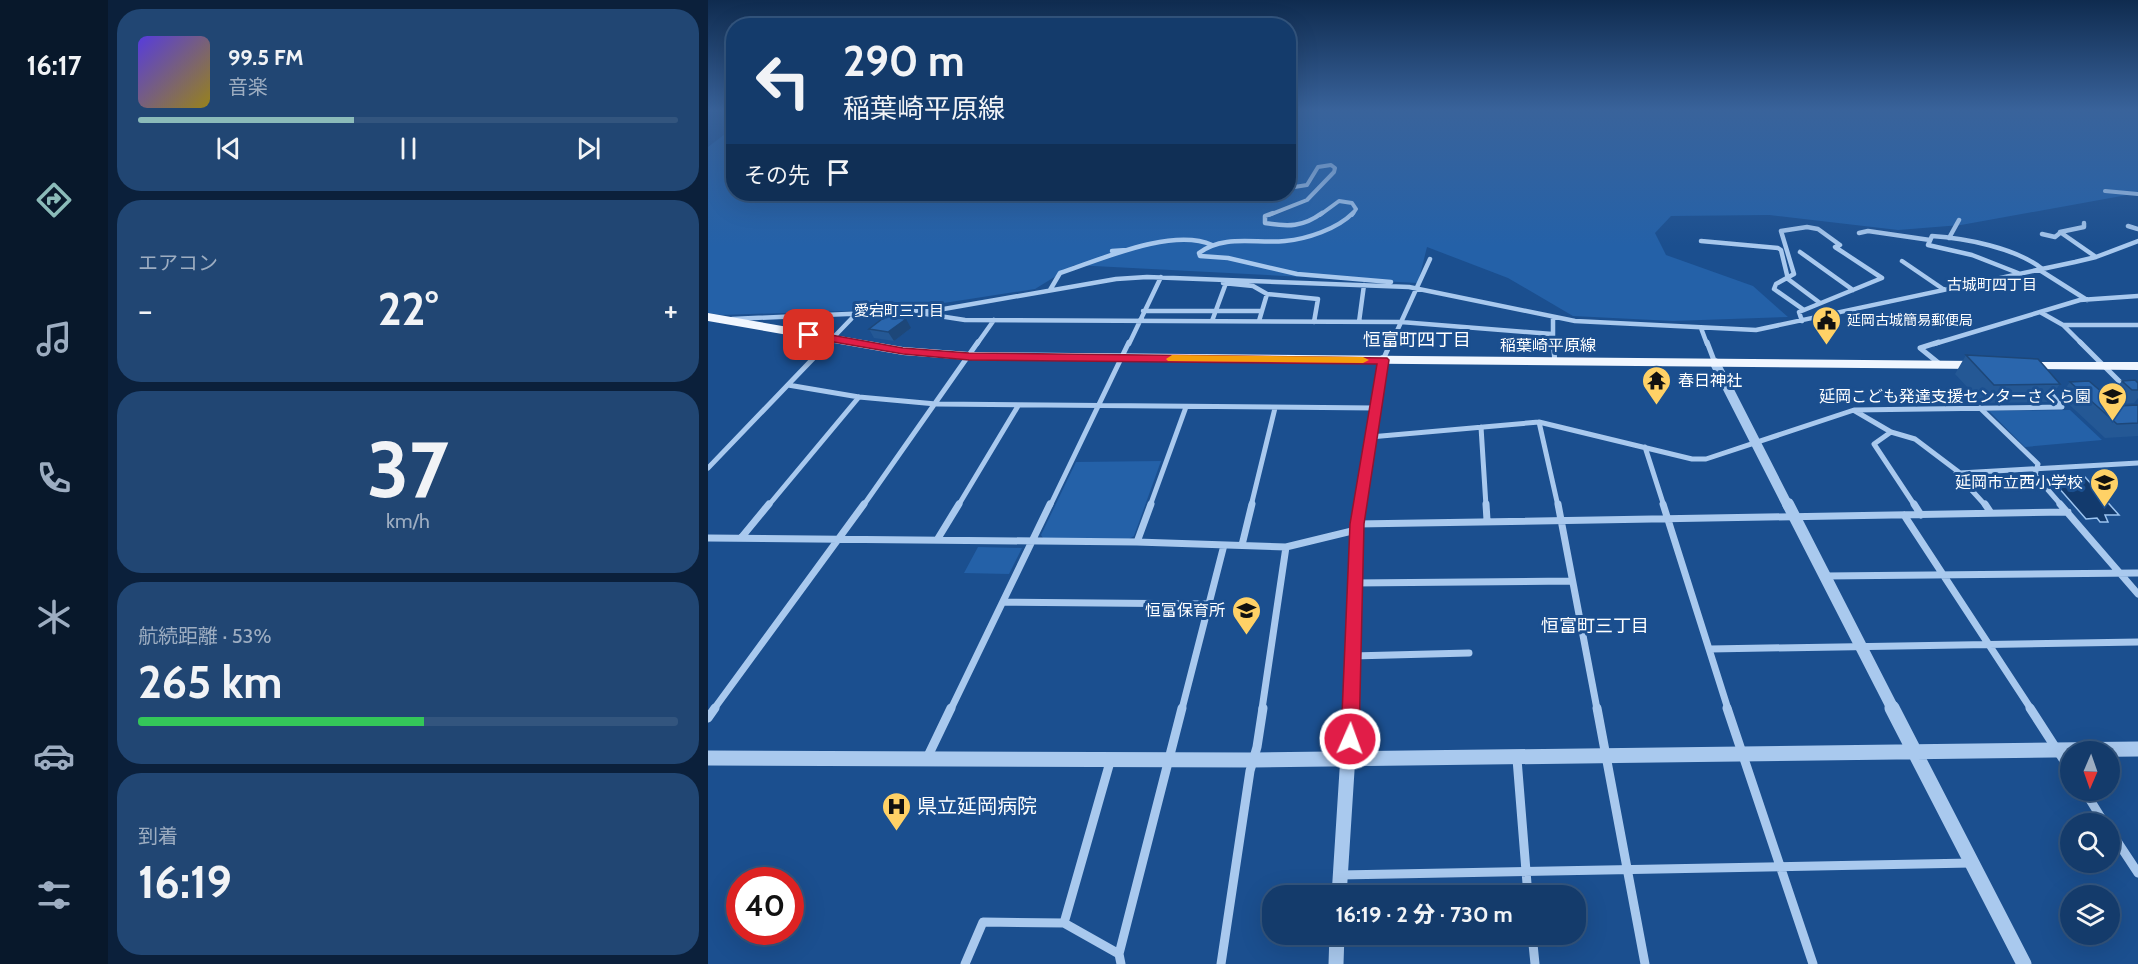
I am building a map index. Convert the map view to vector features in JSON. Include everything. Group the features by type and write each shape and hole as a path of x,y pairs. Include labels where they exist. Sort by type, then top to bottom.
{"main road":[{"name":"稲葉崎平原線","path":"713,318 903,351 969,356 2000,365 2030,370 2138,366"}],"street":[{"path":"1296,186 1315,180 1317,167 1326,165 1335,168 1313,195 1265,216 1265,223 1288,227 1308,223 1339,201 1352,203 1356,209 1354,213 1335,224 1298,239 1212,245 1200,252 1200,256 1228,258 1300,274 1351,277 1403,286"},
{"path":"2104,191 2138,194"},
{"path":"1949,238 1959,220"},
{"path":"2042,234 2055,237 2060,233 2084,227 2084,223"},
{"path":"1802,321 1799,312 1804,310 1820,303 1882,278 1835,248 1840,245 1819,228 1811,225 1780,232 1789,253 1794,274 1776,284 1774,289 1804,310"},
{"path":"2128,226 2138,229"},
{"path":"1859,233 1868,231 1930,240"},
{"path":"2060,233 2096,257"},
{"path":"2018,273 1972,255 1928,245 1935,236 1986,245 2034,262 2040,269 2088,300"},
{"path":"1050,290 1060,273 1142,248 1184,238 1204,239 1212,245"},
{"path":"1701,241 1778,248 1781,250 1788,279 1820,303"},
{"path":"713,318 910,313 980,304 1123,278 1161,277 1403,286 1553,318 1602,323 1756,330 2096,257 2138,241"},
{"path":"1112,252 1142,248"},
{"path":"1800,252 1853,290"},
{"path":"1340,885 1349,759 1353,583 1357,527 1370,437 1383,360 1430,259"},
{"path":"1902,261 1944,289"},
{"path":"927,759 1161,277"},
{"path":"1204,279 1202,283 1250,284 1264,289 1267,294 1259,321"},
{"path":"1212,321 1226,283"},
{"path":"1359,322 1364,285"},
{"path":"1267,294 1318,299 1314,322"},
{"path":"1942,365 1920,348 2080,300 2138,296"},
{"path":"1143,310 1262,311"},
{"path":"2040,312 2063,325 2131,393"},
{"path":"910,313 965,320 1401,322 1552,334"},
{"path":"708,468 855,315"},
{"path":"1553,318 1552,334 1556,362"},
{"path":"708,718 840,539 994,320"},
{"path":"2063,325 2138,325"},
{"path":"1701,328 1715,363 2024,964"},
{"path":"1370,437 1539,422 1692,459 1706,459 1854,410 2062,407 2041,382"},
{"path":"788,385 859,397 936,404 1375,408"},
{"path":"741,538 859,397"},
{"path":"937,540 1018,406"},
{"path":"1137,542 1186,407"},
{"path":"1242,545 1275,408"},
{"path":"1980,408 2038,464 2035,475 2138,594"},
{"path":"1854,410 1891,432 1915,439 1923,444 1955,471 1991,513"},
{"path":"1539,422 1561,520 1645,964"},
{"path":"1481,427 1487,520"},
{"path":"1891,432 1874,444 1921,515"},
{"path":"1645,447 1742,755 1813,964"},
{"path":"1955,471 1960,473 2021,468 2037,470 2138,463"},
{"path":"708,538 1137,542 1286,547 1357,527 1487,520 2068,512"},
{"path":"1904,515 2060,755"},
{"path":"966,964 982,922 1064,923 1120,959 1224,545"},
{"path":"1221,964 1253,760 1257,747 1286,547"},
{"path":"1825,576 2138,573"},
{"path":"1353,583 1572,581"},
{"path":"1003,602 1209,604"},
{"path":"1710,649 2138,642"},
{"path":"1352,656 1469,653"},
{"path":"708,758 1253,760 2138,749"},
{"path":"1517,758 1527,885"},
{"path":"1064,923 1110,759"},
{"path":"2120,844 2134,862 2138,873"},
{"path":"1340,875 1971,863"},
{"path":"1336,964 1337,945"},
{"path":"1533,945 1535,964"}],"shaded area":[{"path":"708,156 726,156 726,201 1296,201 1296,156 2138,156 2138,193 1961,225 1898,230 1769,215 1671,216 1655,233 1666,255 1753,286 1788,317 1673,321 1573,316 1508,278 1427,247 1418,283 1074,265 1035,289 905,309 721,315 708,313"},
{"path":"2070,410 2102,440 2025,447 1989,411"},
{"path":"1161,461 1134,536 1129,539 1043,538 1041,535 1076,462"},
{"path":"2085,477 2119,515 2105,515 2108,522 2100,522 2097,518 2086,519 2051,479"},
{"path":"978,547 1022,548 1009,574 964,573"}],"building":[{"path":"886,316 906,319 888,332 869,329"},
{"path":"1966,355 2038,359 2060,384 1994,385"},
{"path":"2135,380 2138,383 2138,390 2132,390 2122,381"},
{"path":"2089,381 2118,406 2138,405 2138,423 2117,424 2070,382"}],"slow traffic":[{"path":"1172,359 1363,360"}],"place":[{"name":"延岡古城簡易郵便局","path":"1826,346"},
{"name":"春日神社","path":"1657,406"},
{"name":"延岡こども発達支援センターさくら園","path":"2112,422"},
{"name":"延岡市立西小学校","path":"2104,508"},
{"name":"恒富保育所","path":"1246,636"},
{"name":"県立延岡病院","path":"896,832"}],"district":[{"name":"古城町四丁目","path":"1992,285"},
{"name":"愛宕町三丁目","path":"899,311"},
{"name":"恒富町四丁目","path":"1417,340"},
{"name":"恒富町三丁目","path":"1595,626"}],"route":[{"path":"809,335 903,351 969,356 1383,360 1357,524 1353,583 1350,739"}]}
